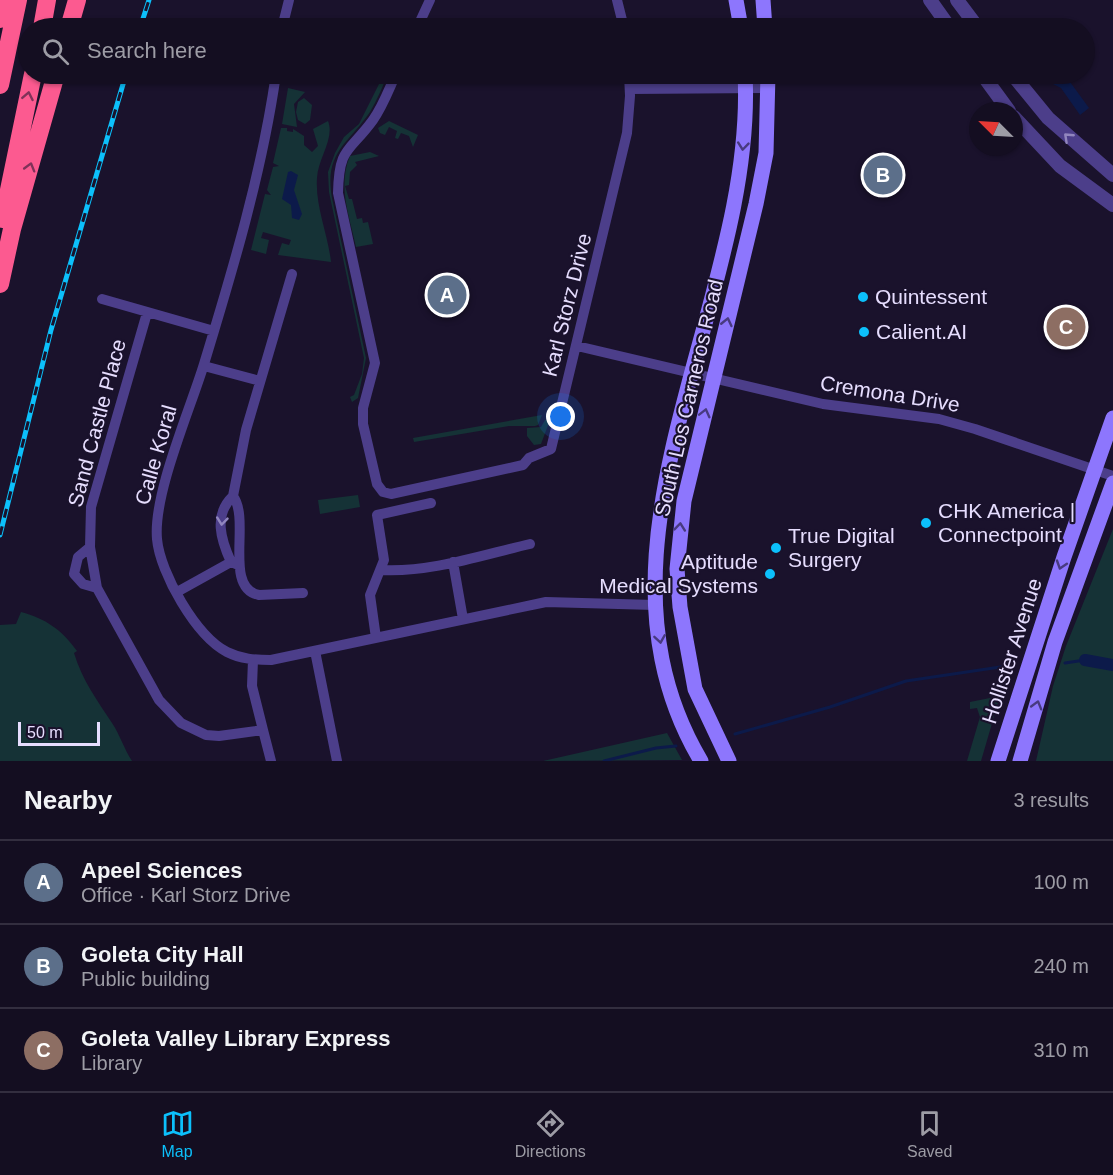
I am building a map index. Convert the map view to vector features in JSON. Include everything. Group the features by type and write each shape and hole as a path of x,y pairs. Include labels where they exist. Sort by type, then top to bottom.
{"highway":[{"path":"0,19 3,0"},
{"path":"0,85 18,0"},
{"path":"44,18 47,0"},
{"path":"72,18 77,0"},
{"path":"0,236 31,84"},
{"path":"0,284 12,229 53,84"}],"main road":[{"path":"736,0 739,18"},
{"path":"763,0 764,18"},
{"name":"South Los Carneros Road","path":"701,761 687,733 668,678 655,605 655,567 660,516 735,200 743,148 746,84"},
{"name":"South Los Carneros Road","path":"728,759 695,688 680,608 677,569 684,501 756,204 766,153 769,84"},
{"name":"Hollister Avenue","path":"998,761 1113,418"},
{"name":"Hollister Avenue","path":"1020,761 1055,642 1113,483"}],"street":[{"path":"284,18 289,0"},
{"path":"422,18 430,0"},
{"path":"618,0 622,18"},
{"path":"957,0 970,18"},
{"path":"932,1 943,18"},
{"name":"Calle Koral","path":"274,84 258,173 204,366 159,504 157,539 162,562 197,625 217,646 238,657 271,660 546,602 655,605"},
{"name":"Karl Storz Drive","path":"391,84 373,120 350,144 339,171 338,193 375,363 363,408 363,424 377,484 383,492 391,494 523,465 529,458 546,453 551,449 578,345 627,133 630,84"},
{"path":"630,89 702,84"},
{"path":"989,84 1002,102"},
{"path":"1020,84 1047,118 1113,175"},
{"path":"1023,127 1060,166 1113,205"},
{"path":"292,274 237,465 233,496 226,503 220,526 223,544 245,585 254,594 303,593"},
{"path":"102,299 214,331"},
{"name":"Sand Castle Place","path":"147,313 91,507 90,547 97,588 159,700 181,723 206,735 219,736 263,730"},
{"name":"Cremona Drive","path":"578,345 823,404 939,419 1113,476"},
{"path":"204,366 260,381"},
{"path":"177,592 234,564 241,556 238,503 233,496"},
{"path":"376,638 370,595 384,560 377,515 431,503"},
{"path":"380,570 398,571 453,562 530,544"},
{"path":"90,547 78,557 74,574 83,584 97,588"},
{"path":"453,562 463,619"},
{"path":"315,651 338,761"},
{"path":"253,660 252,686 271,761"}],"green space":[{"path":"379,84 384,84 370,112 346,141 331,170 332,198 366,358 358,398 352,402 350,397 354,395 362,374 364,358 329,192 328,172 344,137 359,124"},
{"path":"288,88 305,92 294,104 297,127 282,124"},
{"path":"304,98 312,105 310,120 305,124 298,120 296,112 298,102"},
{"path":"328,121 330,128 328,141 318,171 317,188 331,262 278,255 282,243 289,245 291,240 263,232 261,238 269,240 266,254 251,250 265,194 271,195 267,190 273,167 279,166 273,163 281,128 287,128 287,131 293,132 293,129 304,136 304,145 312,152 318,146 313,129"},
{"path":"389,121 418,135 413,147 409,136 401,133 398,139 395,138 397,131 389,127 385,135 380,133 378,128"},
{"path":"370,152 379,156 355,162 357,165 350,172 349,185 345,186 346,167 350,156"},
{"path":"345,186 349,199 352,199 357,219 362,218 363,223 368,222 373,244 356,247 346,202"},
{"path":"542,415 538,425 535,426 509,426 414,442 413,438"},
{"path":"545,420 550,420 541,444 534,445 527,436 527,428 541,427"},
{"path":"358,495 360,507 320,514 318,500"},
{"path":"1113,529 1113,761 1036,761 1053,686 1066,646"},
{"path":"21,612 52,626 77,651 74,653 77,663 86,681 132,761 0,761 0,625 16,624"},
{"path":"1000,696 981,761 967,761 980,717 977,708 970,709 970,702"},
{"path":"667,733 682,760 543,761"}],"water":[{"path":"1053,84 1072,84 1089,108 1080,115 1061,88"},
{"path":"291,171 298,175 294,190 302,214 299,220 292,218 291,205 282,199 288,172"}],"waterway":[{"path":"1065,663 1085,660"},
{"path":"1085,660 1113,665"},
{"path":"735,734 830,707 906,681 1007,666"},
{"path":"604,761 656,748 676,746"}],"railway":[{"path":"143,18 149,0"},
{"path":"0,535 51,330 123,84"}],"place":[{"name":"Goleta City Hall","path":"883,175"},
{"name":"Apeel Sciences","path":"447,295"},
{"name":"Quintessent","path":"863,297"},
{"name":"Goleta Valley Library Express","path":"1066,327"},
{"name":"Calient.AI","path":"864,332"},
{"name":"CHK America | Connectpoint","path":"926,523"},
{"name":"True Digital Surgery","path":"776,548"},
{"name":"Aptitude Medical Systems","path":"770,574"}]}
